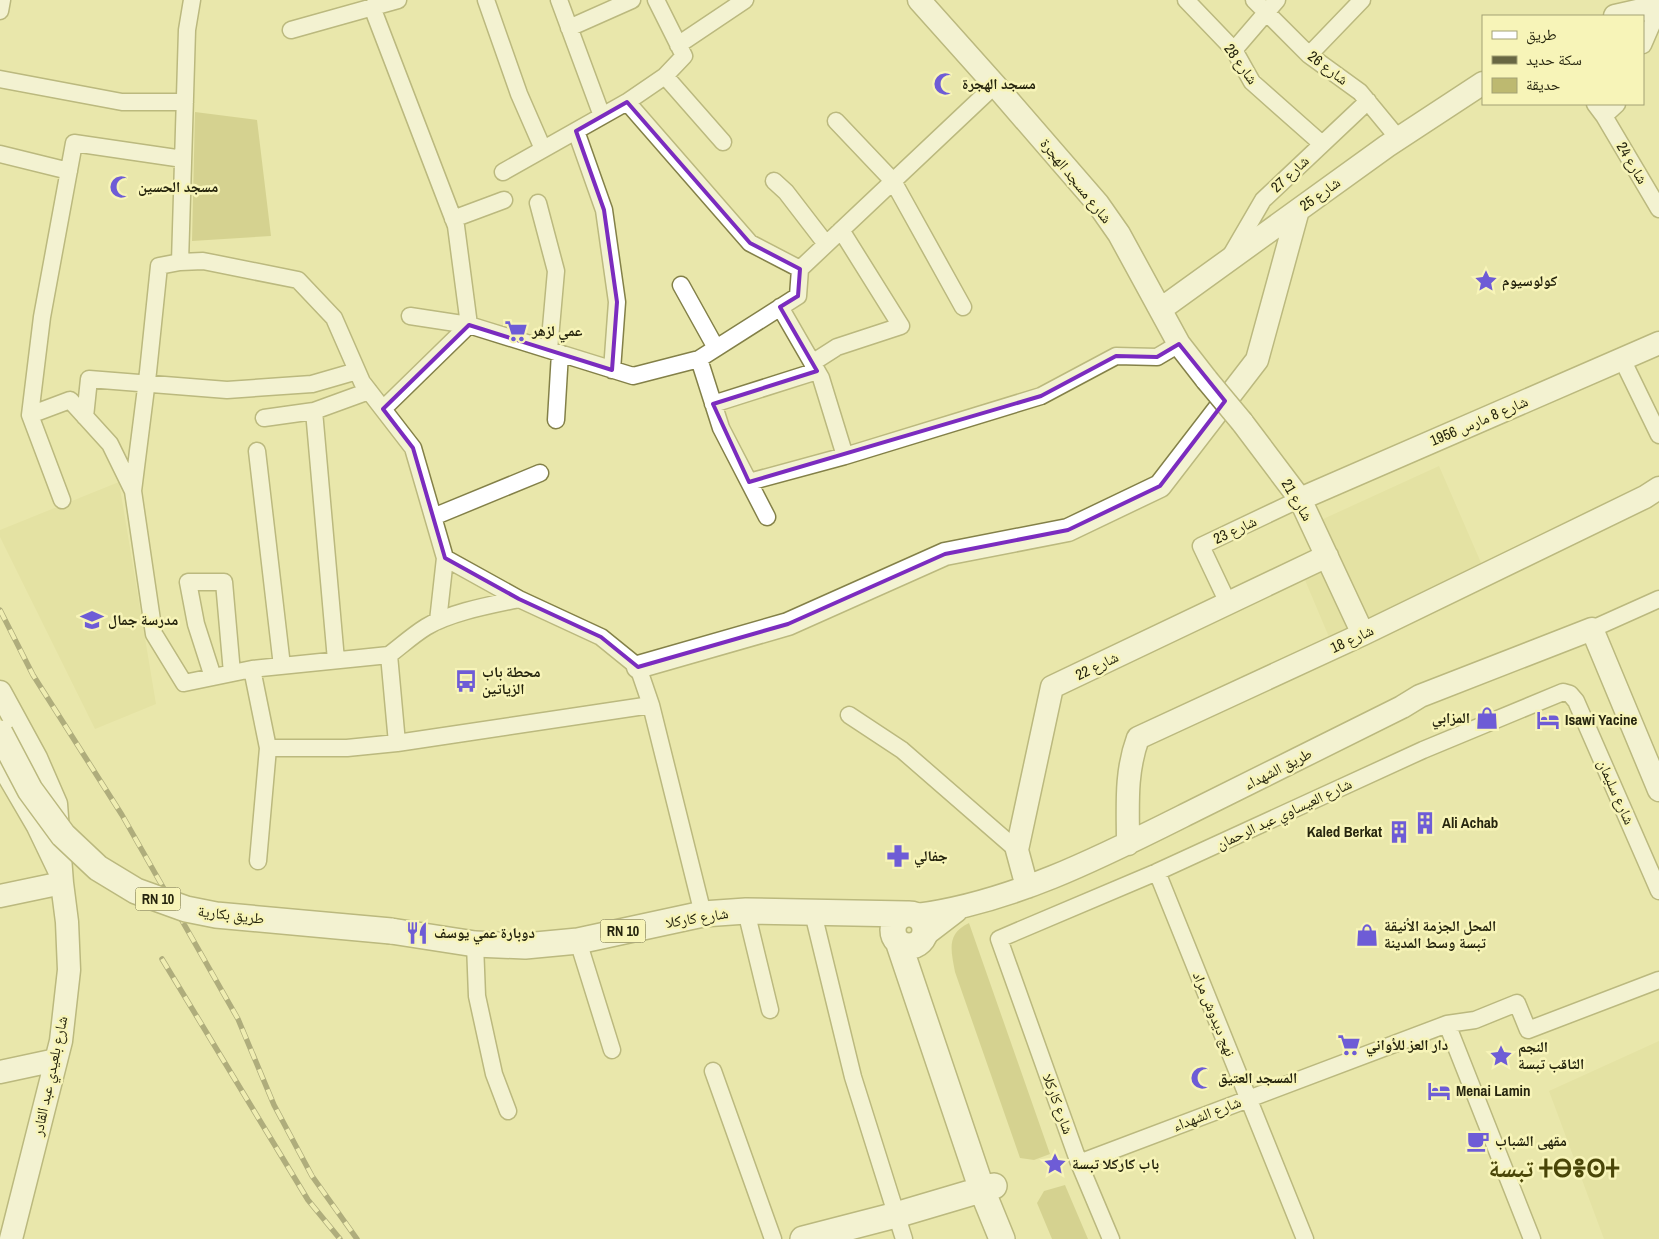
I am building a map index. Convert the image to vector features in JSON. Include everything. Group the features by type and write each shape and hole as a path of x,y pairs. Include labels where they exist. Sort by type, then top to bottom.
{"main road":[{"name":"طريق بكارية","path":"0,733 30,790 63,836 98,868 136,891 186,909 216,914 391,931"},
{"name":"شارع كاركلا","path":"391,931 475,944 525,946 578,941 703,914 746,911 855,912 910,932"},
{"path":"910,932 922,978 988,1188 1002,1239"},
{"path":"803,1239 896,1215 988,1188"},
{"path":"988,1188 1015,1239"}],"street":[{"path":"0,11 2,0"},
{"path":"180,262 187,30 192,0"},
{"path":"486,0 519,94 543,149"},
{"path":"559,0 602,116"},
{"path":"569,28 632,0"},
{"path":"503,172 627,102 665,76 684,56 656,0"},
{"path":"678,45 745,0"},
{"name":"شارع مسجد الهجرة","path":"919,0 1098,204 1119,234 1179,344 1207,380"},
{"name":"شارع 28","path":"1186,0 1234,50 1252,82 1322,144"},
{"name":"شارع 26","path":"1254,0 1272,6 1309,55 1360,92 1398,138"},
{"path":"1309,55 1362,0"},
{"path":"290,30 385,3 456,226 469,325"},
{"path":"1234,50 1272,6"},
{"path":"1620,15 1659,7"},
{"path":"1644,43 1659,7"},
{"path":"665,76 723,142"},
{"path":"0,79 122,102 185,102"},
{"name":"شارع 25","path":"1161,309 1398,138 1482,83"},
{"path":"410,316 469,325 633,376 699,359 798,296 800,269 995,85"},
{"name":"شارع 27","path":"1229,260 1263,200 1368,101"},
{"path":"627,102 750,243 800,269"},
{"name":"شارع 24","path":"1614,105 1599,110 1659,209"},
{"path":"836,121 893,181 963,307"},
{"path":"576,131 604,210 617,302 612,370"},
{"path":"62,500 30,415 42,317 74,143 183,159"},
{"path":"0,154 69,171"},
{"path":"774,182 786,192 826,244"},
{"path":"453,219 504,200"},
{"path":"538,203 556,270 556,420"},
{"path":"638,667 788,624 945,554 1068,530 1160,486 1257,360 1298,210"},
{"path":"713,404 814,367 837,347 901,326 841,230"},
{"path":"438,621 445,558 413,448 369,391 357,371 334,318 298,280 203,261 180,262 159,266 133,491 154,634 184,683 252,669 389,655 426,627 438,621 519,599"},
{"path":"682,285 716,348"},
{"path":"780,307 821,378 845,456"},
{"path":"383,409 469,325"},
{"name":"شارع 8 مارس 1956","path":"1300,499 1659,343"},
{"path":"749,482 845,456 1041,396 1116,356 1157,357 1179,344"},
{"path":"699,359 721,428 767,517"},
{"path":"1622,359 1659,435"},
{"path":"85,417 89,379 227,390 312,384 357,371"},
{"name":"شارع 21","path":"1207,380 1242,422 1300,499 1363,634"},
{"path":"264,418 314,411 369,391"},
{"path":"30,415 70,400 110,444 133,491"},
{"path":"314,411 336,660"},
{"path":"257,451 282,666"},
{"path":"433,517 540,473"},
{"name":"شارع 18","path":"1128,844 1128,777 1132,753 1138,738 1363,634 1567,536 1645,497 1659,488"},
{"name":"شارع 23","path":"1228,603 1200,546 1300,499"},
{"name":"شارع 22","path":"1027,887 1017,850 1052,687 1327,556"},
{"path":"445,558 519,599 601,637 638,667 651,705 703,914"},
{"path":"214,677 196,624 188,582 224,582 232,673"},
{"name":"طريق الشهداء","path":"910,932 963,906 1027,887 1128,844 1402,707 1420,696 1592,628 1659,599"},
{"path":"1592,628 1659,790"},
{"path":"389,655 396,743"},
{"path":"252,669 268,748 258,861"},
{"name":"شارع بلعيدي عبد القادر","path":"0,692 36,758 56,804 67,922 69,970 61,1041 11,1239"},
{"name":"شارع العيساوي عبد الرحمان","path":"999,940 1157,872 1422,750 1559,693 1570,694"},
{"name":"شارع سليمان","path":"1570,694 1576,701 1594,740 1659,891"},
{"path":"268,748 347,748 396,743 651,705"},
{"path":"849,715 902,750 1017,850"},
{"path":"0,767 35,827 62,883 0,896"},
{"name":"نهج ديدوش مراد","path":"1157,872 1305,1239"},
{"path":"746,911 770,1010"},
{"path":"813,913 853,1077 904,1239"},
{"name":"شارع كاركلا","path":"999,940 1079,1163 1111,1239"},
{"path":"578,941 612,1050"},
{"path":"475,944 477,996 494,1074 508,1111"},
{"name":"شارع الشهداء","path":"1079,1163 1448,1024 1475,1020 1517,1003 1528,1030 1659,980"},
{"path":"1448,1024 1532,1239"},
{"path":"0,1072 56,1060"},
{"path":"712,1071 773,1239"}],"highlighted area":[{"path":"627,102 750,243 800,269 798,296 780,307 817,371 713,404 749,482 1041,396 1116,356 1157,357 1179,344 1225,401 1160,486 1068,530 945,554 788,624 638,667 601,637 519,599 445,558 413,448 383,409 469,325 612,370 617,302 604,210 576,131"}],"shaded area":[{"path":"1439,466 1482,565 1329,637 1302,573 1338,561 1321,520"},
{"name":"مدرسة جمال","path":"119,482 156,704 95,729 0,537 0,530"},
{"path":"1659,1041 1659,1239 1604,1239 1549,1091"}],"green space":[{"path":"195,112 257,120 271,236 192,241"},
{"path":"969,923 1050,1154 1034,1160 1020,1158 955,972 952,957 953,938 962,927"},
{"path":"1065,1185 1088,1239 1052,1239 1037,1203 1044,1191"}],"railway":[{"path":"0,610 33,675 122,815 238,1019 274,1105 312,1176 357,1239"},
{"path":"162,959 308,1200 340,1239"}],"place":[{"name":"مسجد الهجرة","path":"945,84"},
{"name":"مسجد الحسين","path":"121,187"},
{"name":"كولوسيوم","path":"1486,281"},
{"name":"عمي لزهر","path":"516,331"},
{"name":"مدرسة جمال","path":"92,620"},
{"name":"محطة باب الزياتين","path":"466,681"},
{"name":"المزابي","path":"1487,718"},
{"name":"Isawi Yacine","path":"1548,720"},
{"name":"Ali Achab","path":"1425,823"},
{"name":"Kaled Berkat","path":"1399,832"},
{"name":"جفالي","path":"898,856"},
{"name":"دوبارة عمي يوسف","path":"417,933"},
{"name":"المحل الجزمة الأنيقة تبسة وسط المدينة","path":"1367,935"},
{"name":"دار العز للأواني","path":"1349,1045"},
{"name":"النجم الثاقب تبسة","path":"1501,1056"},
{"name":"المسجد العتيق","path":"1202,1078"},
{"name":"Menai Lamin","path":"1439,1091"},
{"name":"مقهى الشباب","path":"1478,1141"},
{"name":"باب كاركلا تبسة","path":"1055,1164"}],"district":[{"name":"تبسة ⵜⴱⴻⵙⵜ","path":"1554,1168"}]}
